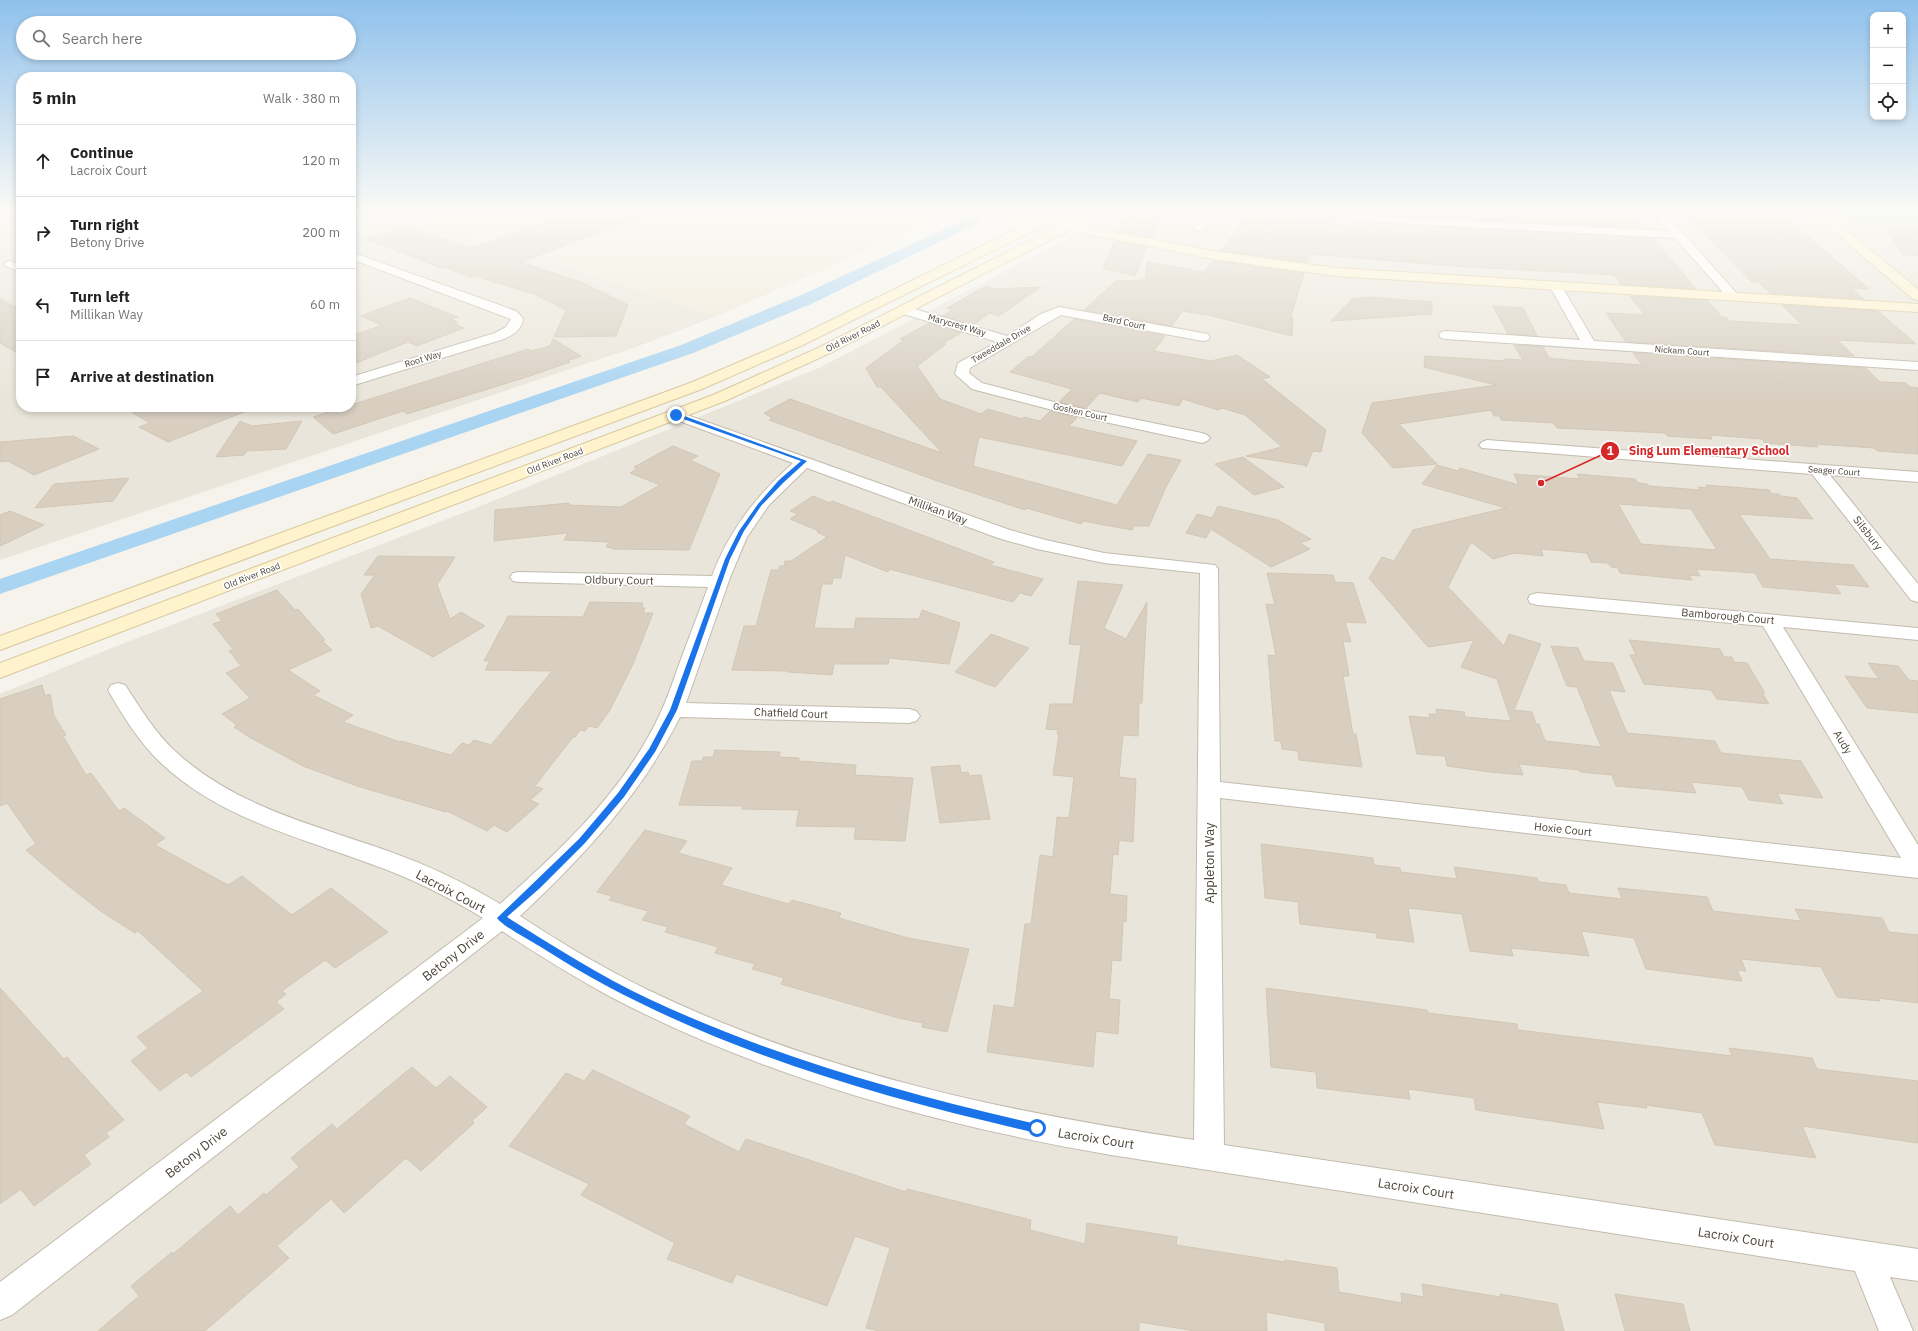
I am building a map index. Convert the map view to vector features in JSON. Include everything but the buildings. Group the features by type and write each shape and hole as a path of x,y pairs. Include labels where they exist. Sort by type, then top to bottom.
{"main road":[{"name":"Old River Road","path":"0,644 655,402 788,347 933,275"},
{"path":"904,310 902,301 903,298 939,278 939,275"},
{"name":"Old River Road","path":"0,671 676,415 796,363 904,310 966,275"},
{"path":"1375,275 1918,308"},
{"path":"1893,275 1918,296"},
{"path":"676,415 675,405 688,397 774,361 788,347"}],"street":[{"name":"Root Way","path":"356,380 496,337 515,327 518,322 517,318 512,314 406,275"},
{"path":"1714,275 1734,297"},
{"path":"1556,287 1590,345"},
{"name":"Marycrest Way","path":"904,310 1009,341"},
{"name":"Bard Court","path":"1046,317 1059,311 1077,312 1155,329 1203,337"},
{"name":"Tweeddale Drive","path":"962,374 963,366 1009,341 1046,317"},
{"name":"Nickam Court","path":"1446,336 1918,366"},
{"name":"Goshen Court","path":"962,374 977,386 994,391 1068,410 1202,438"},
{"name":"Millikan Way","path":"676,415 1004,534 1043,545 1104,558 1209,569"},
{"name":"Seager Court","path":"1486,445 1918,477"},
{"name":"Betony Drive","path":"0,1303 501,918 537,886 582,841 621,795 652,750 673,710 719,582 728,559 742,531 760,505 781,482 805,461"},
{"name":"Silsbury","path":"1817,470 1918,596"},
{"name":"Appleton Way","path":"1209,569 1209,1156"},
{"name":"Oldbury Court","path":"519,577 719,582"},
{"name":"Bamborough Court","path":"1538,599 1918,634"},
{"name":"Audy","path":"1769,620 1918,865"},
{"name":"Lacroix Court","path":"118,690 144,732 171,761 206,787 247,809 289,826 395,862 451,887 568,960 645,1001 714,1032 840,1078 950,1109 1037,1128 1209,1156 1918,1265"},
{"name":"Chatfield Court","path":"673,710 909,716"},
{"name":"Hoxie Court","path":"1209,789 1918,869"},
{"path":"1865,1256 1896,1331"}],"shaded area":[{"path":"0,275 16,275 16,412 356,412 356,275 593,275 717,316 636,347 0,560"},
{"path":"593,275 810,275 717,316"},
{"path":"998,275 1918,275 1918,1331 0,1331 0,694 104,651 473,509 821,367"}],"waterway":[{"path":"0,587 687,349 805,300 857,275"}],"place":[{"name":"Sing Lum Elementary School","path":"1541,483"}],"route":[{"path":"676,415 805,461 781,482 760,505 742,531 728,559 673,710 652,750 621,795 582,841 537,886 501,918 568,960 645,1001 714,1032 840,1078 950,1109 1037,1128"}]}
